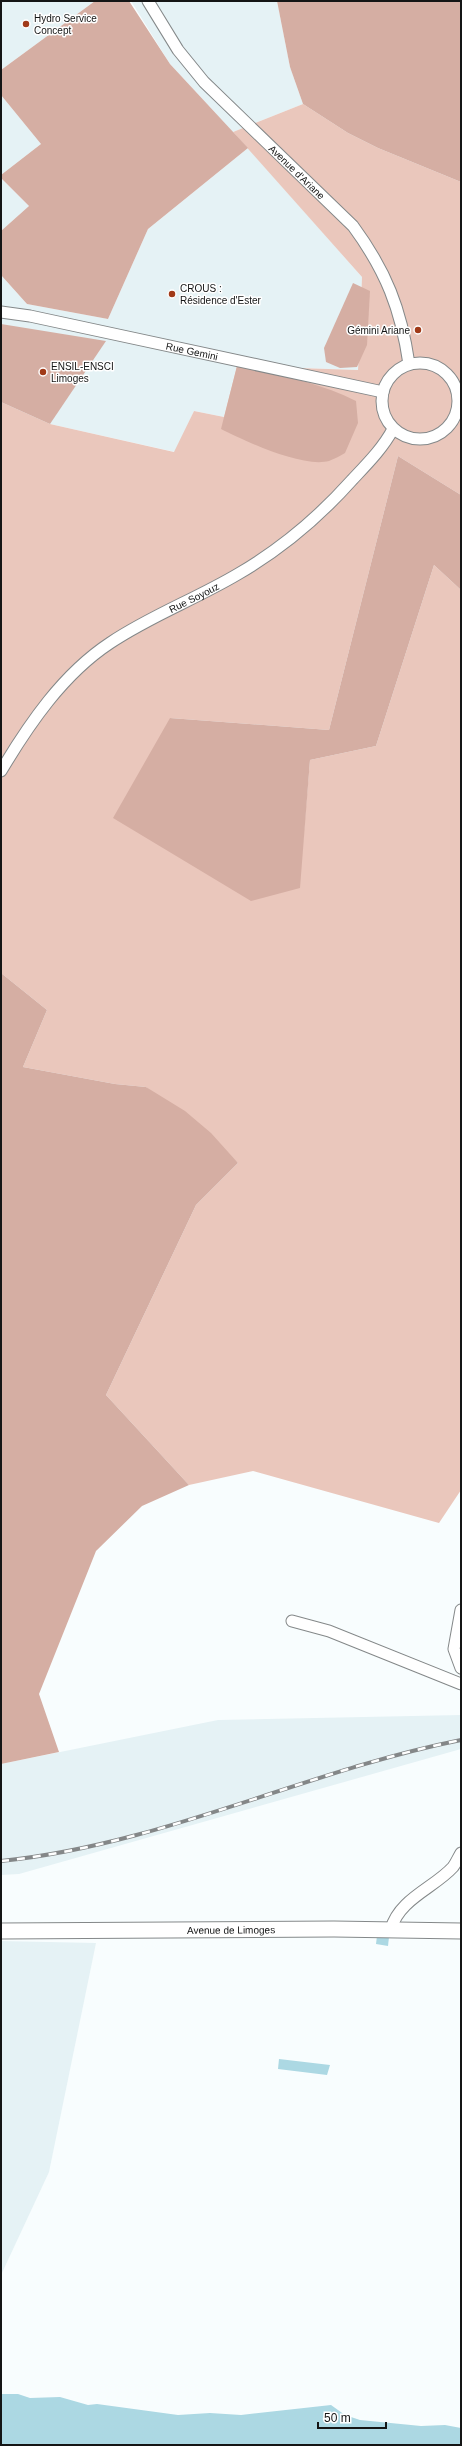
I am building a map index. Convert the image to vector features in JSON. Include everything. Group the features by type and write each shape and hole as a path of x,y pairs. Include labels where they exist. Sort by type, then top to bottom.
{"main road":[{"name":"Avenue de Limoges","path":"1,1931 461,1930"}],"street":[{"name":"Avenue d'Ariane","path":"148,1 178,50 204,82 353,226 367,245 381,267 394,300 409,364"},
{"name":"Rue Gemini","path":"1,312 30,316 383,392"},
{"path":"409,364 429,364 446,373 457,390 459,410 448,428 431,438 411,438 394,428 383,412 383,392 392,374 409,364"},
{"name":"Rue Soyouz","path":"1,771 34,719 79,669 108,643 148,620 238,574 284,544 340,494 387,441 394,428"},
{"path":"461,1610 454,1649 461,1668"},
{"path":"292,1621 330,1631 461,1684"},
{"path":"391,1929 394,1919 406,1905 453,1867 461,1854"}],"shaded area":[{"path":"1,1 95,1 1,70"},
{"path":"95,1 129,1 170,64 248,148 148,229 108,319 27,304 1,275 1,231 29,206 1,178 1,175 41,144 1,95 1,70"},
{"path":"131,1 277,1 290,67 303,104 233,132 170,64"},
{"path":"277,1 461,1 461,182 378,148 348,133 303,104 290,67"},
{"path":"1,95 41,144 1,175"},
{"path":"303,104 348,133 378,148 461,182 461,495 398,456 329,730 170,718 299,888 310,760 376,746 434,565 461,590 461,1490 439,1523 253,1471 189,1485 106,1395 196,1205 238,1163 146,1087 115,1084 23,1067 47,1010 1,973 1,402 50,424 174,452 194,411 224,417 237,366 358,370 362,277 233,132"},
{"path":"248,148 362,277 358,370 237,366 224,417 194,411 175,452 50,424 1,402 1,275 27,304 108,319 148,229"},
{"path":"1,178 29,206 1,231"},
{"path":"353,283 370,291 367,345 357,367 340,368 326,362 324,348"},
{"name":"ENSIL-ENSCI Limoges","path":"1,324 106,341 50,424 1,402"},
{"path":"237,366 313,384 342,394 356,401 358,423 345,453 329,461 304,461 274,452 221,429"},
{"path":"398,456 461,495 461,590 434,565 376,746 310,760 300,888 251,901 113,818 170,718 329,730"},
{"path":"1,973 47,1010 23,1067 115,1084 146,1087 185,1111 211,1133 238,1163 196,1205 106,1395 189,1485 142,1506 96,1551 39,1694 59,1752 1,1764"},
{"path":"461,1715 461,1749 19,1874 1,1875 1,1764 218,1720"},
{"path":"1,1941 96,1943 49,2172 1,2275"}],"water":[{"path":"377,1936 389,1937 388,1946 376,1944"},
{"path":"279,2059 330,2065 327,2075 278,2069"},
{"path":"1,2394 18,2394 30,2398 60,2397 88,2405 97,2404 178,2415 210,2413 241,2415 331,2405 345,2415 360,2420 421,2426 445,2425 461,2428 461,2445 1,2445"}],"railway":[{"path":"1,1861 60,1852 118,1840 176,1824 403,1753 461,1740"}],"place":[{"name":"Hydro Service Concept","path":"26,24"},
{"name":"CROUS : Résidence d'Ester","path":"172,294"},
{"name":"Gémini Ariane","path":"418,330"},
{"name":"ENSIL-ENSCI Limoges","path":"43,372"}]}
